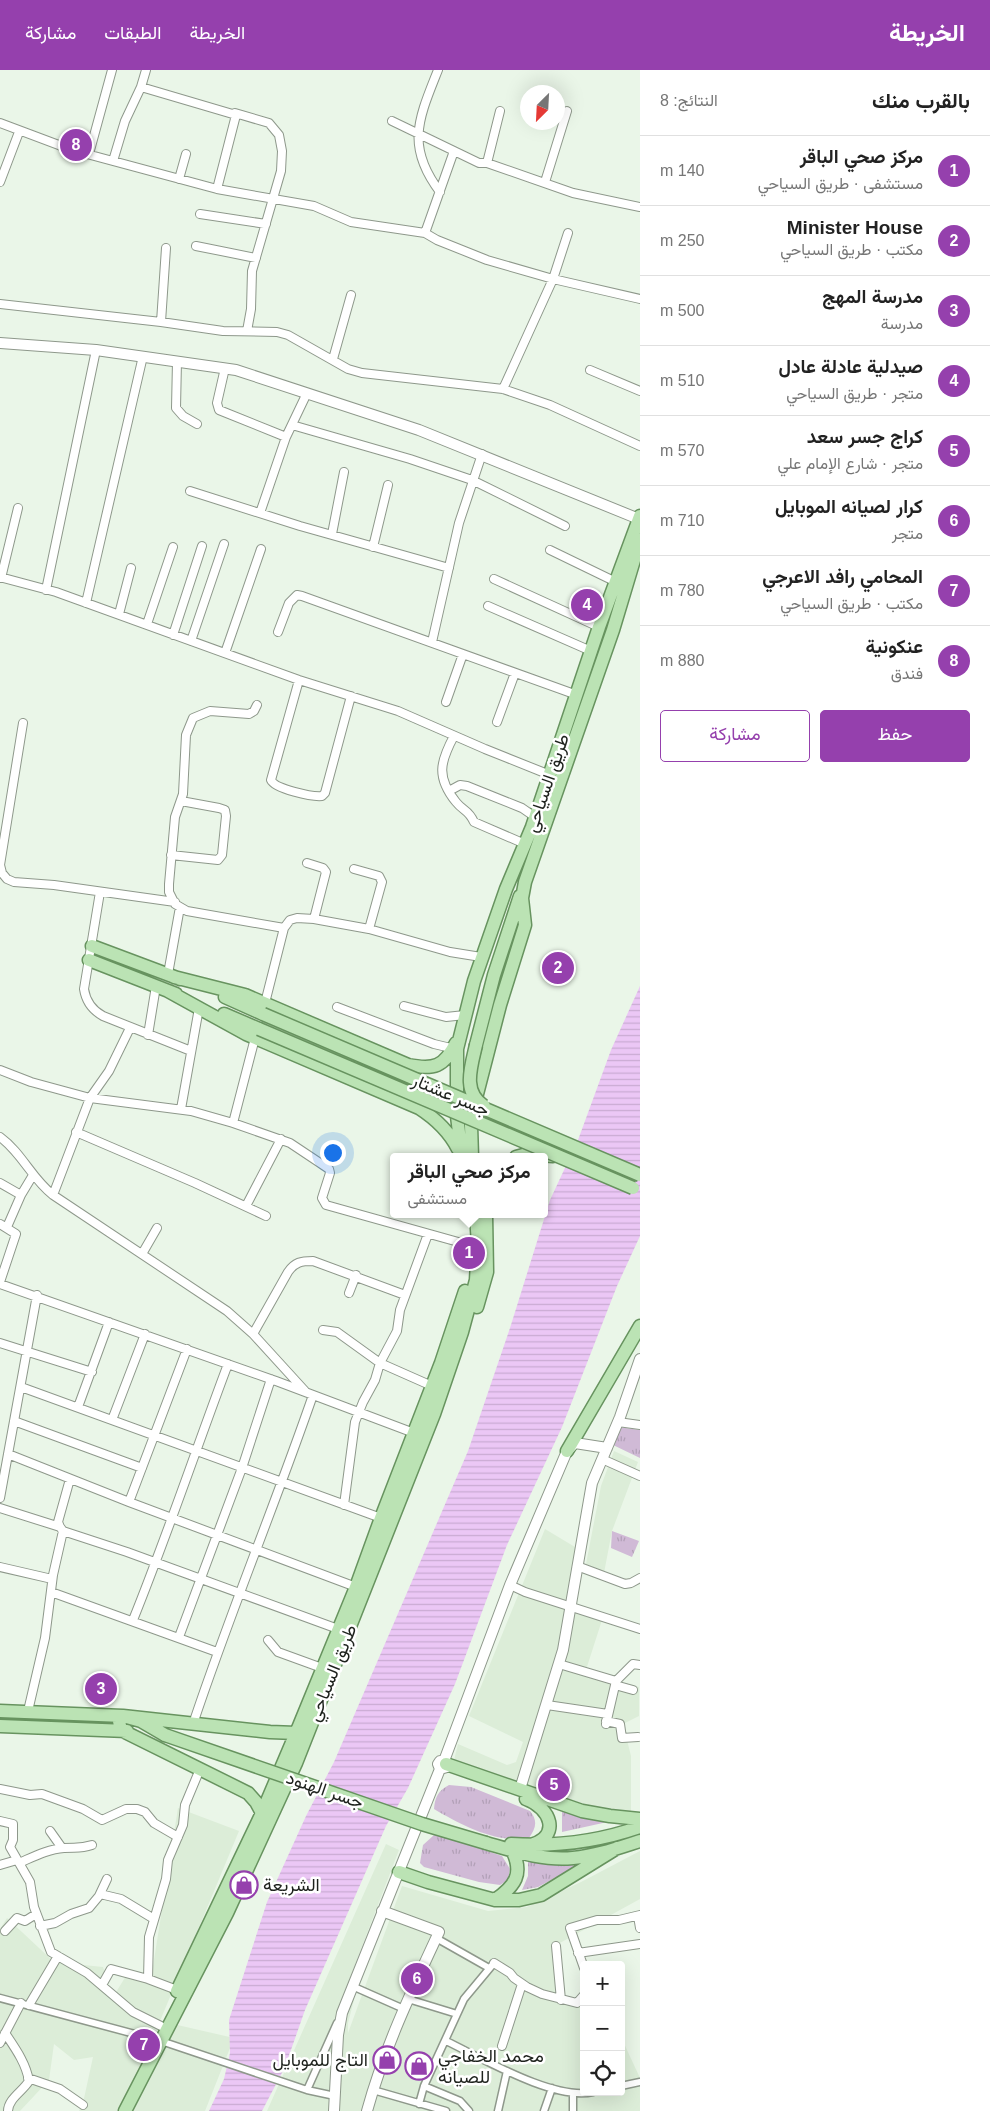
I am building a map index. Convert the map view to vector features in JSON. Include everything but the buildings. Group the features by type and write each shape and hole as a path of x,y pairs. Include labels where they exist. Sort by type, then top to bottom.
{"main road":[{"name":"طريق السياحي","path":"461,1153 457,1116 455,1049 481,957 535,817 599,627 640,517"},
{"name":"طريق السياحي","path":"472,1153 471,1125 484,1063 524,925 522,898 525,882 613,630 640,540"},
{"path":"499,1115 478,1103 470,1089 469,1081 494,975 525,882"},
{"path":"92,946 264,1008 408,1064 425,1068 436,1066 445,1061 455,1049"},
{"path":"89,960 162,988 257,1034"},
{"path":"162,988 200,1008 419,1108 447,1130 460,1153"},
{"name":"جسر عشتار","path":"264,1008 499,1115 640,1175"},
{"name":"جسر عشتار","path":"257,1034 568,1160 636,1190"},
{"path":"548,1156 568,1160"},
{"name":"طريق السياحي","path":"125,2111 225,1903 296,1763 419,1436 432,1386 465,1293 469,1244 467,1218"},
{"name":"طريق السياحي","path":"225,1903 356,1587 381,1518 419,1436 434,1414 462,1332 474,1288 478,1245 476,1218"},
{"path":"434,1414 484,1287 488,1272 486,1218"},
{"path":"567,1451 640,1326"},
{"path":"0,1711 117,1715 270,1732 296,1732"},
{"path":"115,1730 119,1724 117,1715"},
{"path":"117,1715 141,1722 165,1735"},
{"path":"0,1726 115,1730 165,1735"},
{"path":"115,1730 248,1793 262,1813"},
{"name":"جسر الهنود","path":"165,1735 422,1824 486,1843"},
{"path":"444,1766 520,1789 582,1811 640,1819"},
{"path":"444,1766 539,1805 548,1815 549,1828 545,1838 530,1846"},
{"path":"486,1843 530,1846 570,1845 596,1840 640,1827"},
{"path":"486,1843 546,1857 572,1858 640,1841"},
{"path":"400,1869 428,1882 495,1900 519,1900 541,1894 617,1848"},
{"path":"495,1900 512,1886 516,1878 518,1868 512,1850"},
{"name":"طريق السياحي","path":"120,2111 158,2040 161,2026 177,1990 217,1920"}],"street":[{"path":"89,154 112,70"},
{"path":"114,161 125,121 142,87 146,70"},
{"path":"438,70 422,112 418,134 422,165 440,192"},
{"path":"142,87 269,123 279,135 282,151 281,171 252,271 251,309 247,331"},
{"path":"487,163 500,111"},
{"path":"545,182 567,111"},
{"path":"217,189 237,117 235,113"},
{"path":"392,121 479,163 487,163 573,193 640,207"},
{"path":"0,123 19,132 89,154 217,189 314,206 351,222 425,233 437,240 487,260 553,279 640,299"},
{"path":"0,182 19,132"},
{"path":"425,233 454,151"},
{"path":"179,179 186,154"},
{"path":"200,214 266,224"},
{"path":"503,389 553,279 568,232"},
{"path":"196,246 256,258"},
{"path":"162,322 166,248"},
{"path":"333,359 351,295"},
{"path":"0,304 162,322 223,331 277,332 288,335 348,369 362,373 503,389 550,405 640,446"},
{"path":"0,344 96,350 236,370 395,422 482,454 640,517"},
{"path":"46,590 96,350"},
{"path":"86,603 143,356"},
{"path":"177,361 176,408 183,416 197,424"},
{"path":"225,368 217,403 219,410 286,437"},
{"path":"590,370 640,391"},
{"path":"260,513 286,437 307,393"},
{"path":"292,425 410,459 472,480 565,526"},
{"path":"432,642 472,480 482,454"},
{"path":"332,534 344,472"},
{"path":"373,547 388,484"},
{"path":"190,491 373,547 449,568"},
{"path":"18,508 1,577 119,614 299,680 398,711 550,775"},
{"path":"191,641 224,544"},
{"path":"174,635 202,546"},
{"path":"147,624 173,547"},
{"path":"225,653 261,549"},
{"path":"550,550 616,582"},
{"path":"119,614 131,568"},
{"path":"494,579 599,627"},
{"path":"278,632 289,604 297,595 577,695"},
{"path":"488,606 591,651"},
{"path":"446,702 463,654"},
{"path":"496,722 515,673"},
{"path":"299,680 271,780 276,785 310,796 322,796 325,793 351,696"},
{"path":"171,976 177,905 169,892 171,855 175,817 181,801 186,735 193,718 210,711 249,714 254,711 257,705"},
{"path":"23,723 0,865 2,873 7,879 14,882 54,885 177,905 196,913 284,928"},
{"path":"454,736 444,754 441,767 449,791 460,806 471,813 474,822 525,844"},
{"path":"449,791 460,785 467,786 522,808 535,817"},
{"path":"171,855 218,860 222,855 225,810 181,801"},
{"path":"307,863 323,868 326,872 314,919"},
{"path":"354,869 379,876 382,882 369,929"},
{"path":"100,892 84,989 89,1004 95,1011 130,1028 191,1050"},
{"path":"264,1008 284,928 290,920 297,918 314,919 369,929 450,952 481,957"},
{"path":"148,1035 162,988"},
{"path":"404,1006 441,1017 450,1018 465,1015"},
{"path":"337,1007 434,1044 455,1049"},
{"path":"180,1109 200,1008"},
{"path":"53,1196 90,1098 109,1071 130,1028"},
{"path":"233,1123 257,1034"},
{"path":"0,1070 30,1082 90,1098 180,1109 233,1123 281,1139 329,1169 330,1173 322,1198 326,1204 469,1244"},
{"path":"76,1132 266,1216"},
{"path":"0,1137 10,1145 33,1175 53,1196 227,1311 253,1334 309,1394"},
{"path":"246,1206 281,1139"},
{"path":"33,1175 3,1225 16,1234 0,1283 271,1379 419,1436"},
{"path":"0,1184 21,1195"},
{"path":"142,1254 157,1228"},
{"path":"344,1505 352,1438 358,1412 375,1380 380,1363 398,1330 400,1310 428,1234"},
{"path":"253,1334 294,1264 302,1261 313,1261 356,1275 405,1295"},
{"path":"348,1293 356,1275"},
{"path":"0,1498 37,1295"},
{"path":"78,1407 109,1322"},
{"path":"323,1330 337,1332 380,1363 432,1386"},
{"path":"112,1420 144,1334"},
{"path":"0,1343 92,1372"},
{"path":"128,1502 187,1350"},
{"path":"520,1789 559,1664 578,1566 589,1492 618,1422 640,1359"},
{"path":"133,1620 156,1563 171,1517 228,1364"},
{"path":"179,1637 242,1468 271,1379"},
{"path":"21,1387 381,1518"},
{"path":"193,1724 217,1652 241,1594 283,1481 309,1394"},
{"path":"14,1421 142,1468"},
{"path":"618,1422 640,1425"},
{"path":"307,2090 342,2013 382,1911 444,1766 510,1585 567,1451 575,1443 607,1448"},
{"path":"8,1454 128,1502 356,1587"},
{"path":"602,1460 640,1476"},
{"path":"28,1711 44,1638 61,1529 58,1522 70,1479"},
{"path":"0,1508 338,1629"},
{"path":"578,1566 625,1584 631,1584 640,1578"},
{"path":"0,1567 52,1579"},
{"path":"510,1585 525,1592 640,1629"},
{"path":"51,1592 133,1620 217,1652"},
{"path":"268,1640 278,1652 322,1668"},
{"path":"559,1664 633,1690"},
{"path":"607,1720 615,1683 633,1664 640,1665"},
{"path":"547,1704 620,1724 622,1738 638,1737"},
{"path":"148,1979 147,1950 166,1879 168,1860 183,1825 185,1805 200,1769"},
{"path":"0,1789 30,1795 42,1794 83,1809 102,1820 126,1809 137,1809 145,1812 154,1823 178,1837"},
{"path":"0,1821 12,1824 13,1840 10,1848 30,1882 36,1914 51,1952 87,1973 133,2012 161,2026"},
{"path":"50,1831 62,1848"},
{"path":"0,1865 18,1862 62,1848 79,1849 92,1845"},
{"path":"40,1926 55,1924 71,1914 89,1908 100,1894 107,1879"},
{"path":"100,1894 122,1899 154,1919"},
{"path":"367,2111 373,2090 406,2004 438,1932 382,1911"},
{"path":"5,1931 17,1918 25,1921 36,1914"},
{"path":"581,1961 570,1928 597,1920 619,1920 639,1916 640,1928"},
{"path":"436,1938 491,1966 510,1972 522,1984 542,1994 577,2003 580,2000"},
{"path":"578,1952 640,1944"},
{"path":"556,1946 561,2000"},
{"path":"0,2043 58,1956"},
{"path":"419,2104 424,2086 464,1999 491,1966"},
{"path":"102,1985 111,1969 148,1979 177,1990"},
{"path":"502,2046 522,1984"},
{"path":"352,1986 406,2004 457,2014"},
{"path":"0,1998 158,2040 307,2090 335,2096"},
{"path":"334,2111 338,2035 342,2013"},
{"path":"6,2033 19,2055 29,2081 24,2090 11,2101 8,2111"},
{"path":"446,2041 507,2071 552,2088 580,2093"},
{"path":"498,2111 507,2071"},
{"path":"28,2078 60,2089 83,2105"},
{"path":"625,2085 640,2082"},
{"path":"424,2086 460,2101 469,2111"},
{"path":"544,2111 552,2088"},
{"path":"373,2090 446,2111"},
{"path":"573,2093 573,2111"}],"shaded area":[{"path":"640,986 640,1236 617,1286 562,1427 507,1545 455,1684 408,1788 386,1826 305,2010 285,2067 262,2111 209,2111 224,2079 230,2053 229,2020 267,1902 306,1816 334,1762 468,1451 510,1328 544,1218 548,1218 550,1200 578,1140 611,1050"},
{"path":"614,1451 638,1462 612,1531 604,1573 586,1564 601,1486"},
{"path":"545,1529 575,1547 577,1614 602,1620 585,1673 639,1687 639,1716 623,1724 631,1756 631,1818 453,1764 458,1744 507,1765 516,1762 523,1742 469,1716"},
{"path":"178,1808 239,1831 160,2021 234,2038 205,2111 79,2111 83,2103 93,2057 74,2060 54,2044 49,2080 20,2111 0,2111 0,1929 7,1918 54,1962 103,1967 113,1997 126,1976 151,1979"},
{"path":"386,1844 399,1850 343,1996 354,2000 348,2023 348,2033 402,1886 488,1911 527,1907 581,1882 640,1851 640,1899 558,1944 562,1998 580,2005 580,2096 625,2096 625,2046 640,2078 640,2111 267,2111"}],"green space":[{"path":"618,1427 640,1430 640,1458 611,1444"},
{"path":"612,1531 639,1541 632,1557 611,1548"},
{"path":"449,1785 471,1787 530,1811 535,1821 535,1828 529,1838 517,1839 492,1836 467,1827 434,1809 438,1795"},
{"path":"562,1809 612,1821 562,1832"},
{"path":"434,1835 502,1856 510,1869 508,1880 500,1885 479,1882 424,1867 420,1863 423,1845"},
{"path":"528,1860 589,1860 538,1887 522,1890 528,1876"}],"place":[{"name":"عنكونية","path":"76,145"},
{"name":"صيدلية عادلة عادل","path":"587,605"},
{"name":"Minister House","path":"558,968"},
{"name":"مركز صحي الباقر","path":"469,1253"},
{"name":"مدرسة المهج","path":"101,1689"},
{"name":"كراج جسر سعد","path":"554,1785"},
{"name":"الشريعة","path":"244,1885"},
{"name":"كرار لصيانه الموبايل","path":"417,1979"},
{"name":"المحامي رافد الاعرجي","path":"144,2045"},
{"name":"التاج للموبايل","path":"387,2060"},
{"name":"محمد الخفاجي للصيانه","path":"419,2066"}]}
